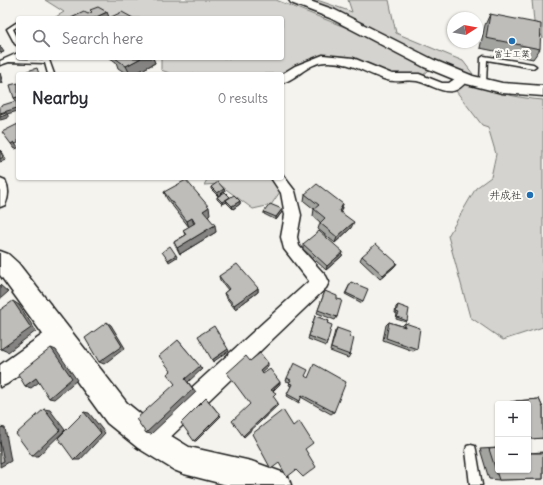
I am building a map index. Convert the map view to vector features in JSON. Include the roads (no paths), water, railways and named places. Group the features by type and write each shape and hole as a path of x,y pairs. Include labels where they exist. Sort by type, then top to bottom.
{"street":[{"path":"295,0 334,15 437,67 463,78 513,90 543,91"},
{"path":"284,78 299,68 323,58 353,61 390,77 419,78 441,87 452,87 463,78"},
{"path":"151,440 320,282 292,249 289,237 292,215 288,191 280,180"},
{"path":"0,184 0,201"},
{"path":"0,261 10,270 117,413 151,440 184,460 251,476 276,485"},
{"path":"0,377 59,335"}],"lane":[{"path":"16,26 10,30 16,40"},
{"path":"0,63 16,56"},
{"path":"483,84 484,58 533,66"},
{"path":"9,60 47,61 50,72"},
{"path":"471,450 476,485"}],"place":[{"name":"富士工業","path":"512,41"},
{"name":"井成社","path":"530,195"}]}
